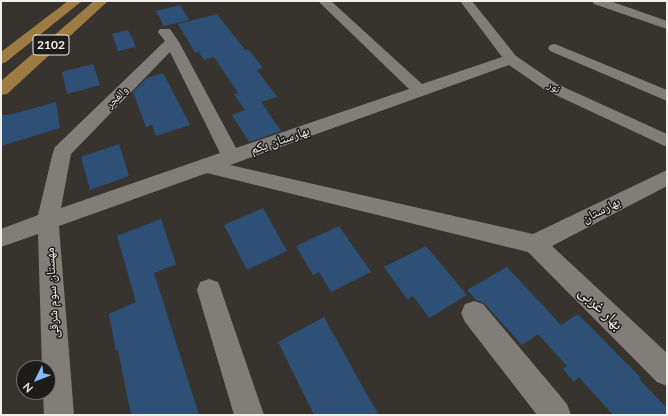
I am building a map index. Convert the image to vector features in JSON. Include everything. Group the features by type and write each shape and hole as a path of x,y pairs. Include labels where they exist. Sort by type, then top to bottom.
{"main road":[{"name":"2102","path":"1,59 76,1"},
{"name":"2102","path":"1,90 102,1"}],"street":[{"path":"324,1 420,91"},
{"name":"نور","path":"466,1 511,59 551,87 667,141"},
{"path":"598,1 667,25"},
{"name":"والفجر","path":"62,152 168,37 231,157"},
{"path":"555,48 667,96"},
{"name":"بهارستان یکم","path":"48,221 511,59"},
{"name":"مهستان سوم شرقی","path":"59,415 48,221 62,152"},
{"path":"206,166 536,244"},
{"name":"بهارستان","path":"536,244 667,177"},
{"path":"1,238 48,221"},
{"name":"بهار غربی","path":"536,244 667,372"},
{"path":"209,290 249,415"},
{"path":"474,313 556,415"}],"building":[{"path":"180,5 189,20 164,26 156,11"},
{"path":"217,14 245,50 248,49 263,68 257,70 277,97 261,102 281,131 249,142 232,115 245,110 234,94 238,93 214,57 204,60 199,52 195,53 178,24"},
{"path":"128,30 136,47 118,51 112,34"},
{"path":"93,64 100,85 67,94 62,72"},
{"path":"163,73 190,125 156,136 152,125 146,127 133,92 147,78"},
{"path":"56,102 60,128 1,146 1,115 9,115"},
{"path":"119,144 129,176 90,190 81,157"},
{"path":"263,208 287,251 247,270 224,225"},
{"path":"161,219 176,264 154,273 199,415 131,415 118,350 116,351 109,314 136,302 117,236"},
{"path":"339,226 371,272 331,292 319,272 313,275 296,246"},
{"path":"426,246 467,295 429,318 413,296 407,299 384,267"},
{"path":"507,267 561,325 578,314 641,378 639,379 667,408 667,415 613,415 579,377 574,382 563,369 567,366 538,334 522,345 484,303 476,300 467,290"},
{"path":"324,317 379,415 314,415 278,342"}]}
